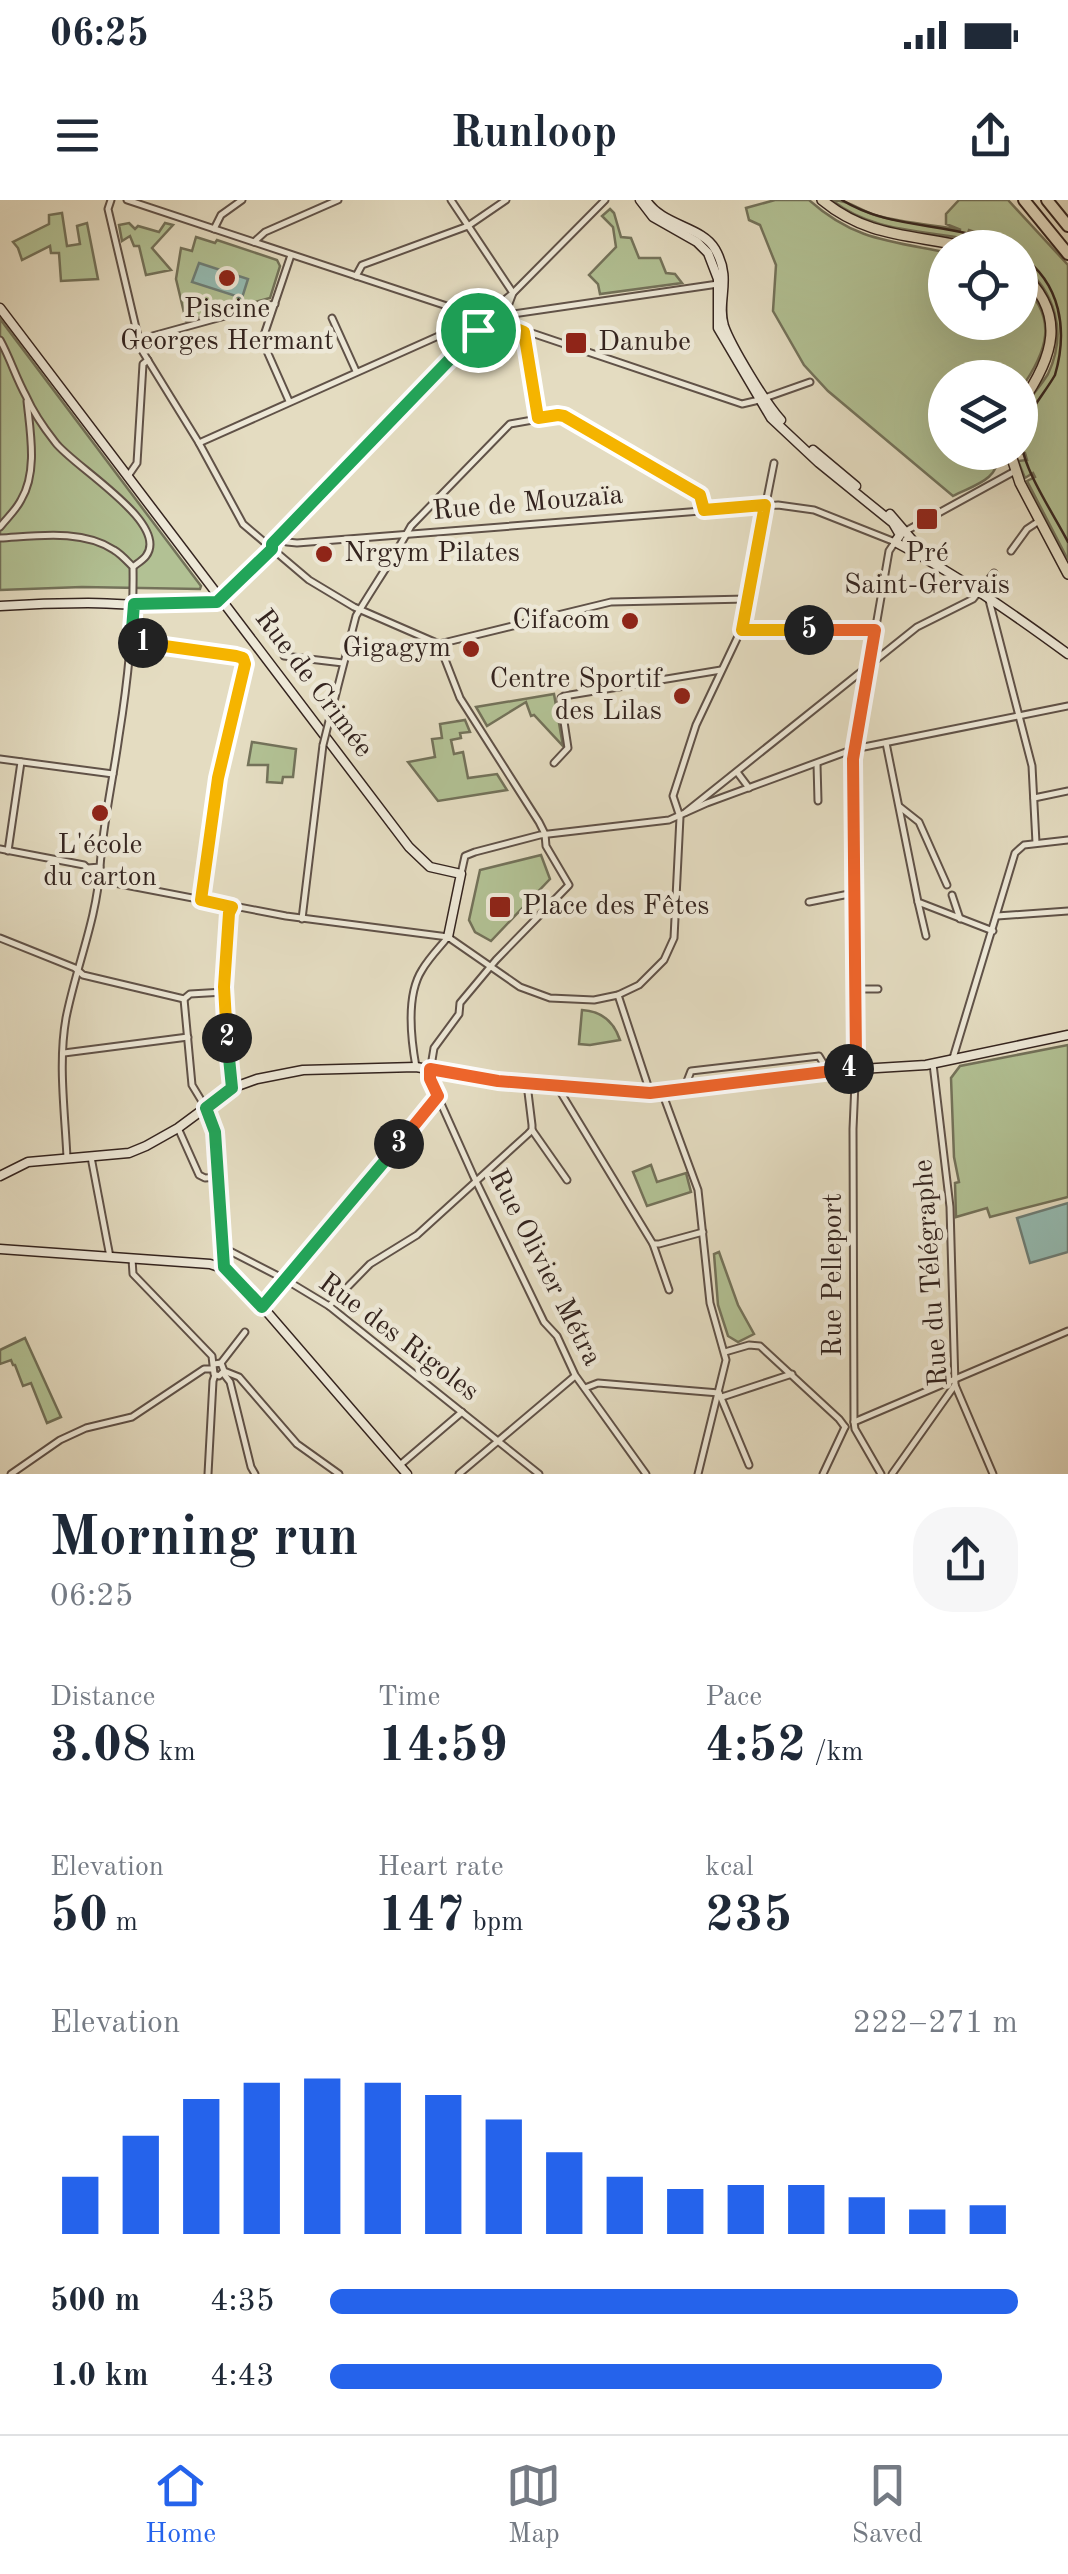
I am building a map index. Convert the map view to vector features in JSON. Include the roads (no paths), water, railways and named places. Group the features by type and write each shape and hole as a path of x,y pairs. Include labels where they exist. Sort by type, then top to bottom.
{"highway":[{"path":"1024,200 1068,254"},
{"path":"1046,200 1068,226"}],"main road":[{"path":"822,200 839,214 871,229 928,240"},
{"path":"1038,289 1054,326 1046,366 1038,378"},
{"path":"1015,471 1068,574"}],"street":[{"path":"111,200 108,209 138,340 148,360 199,442 243,524 309,580 360,610 438,644 611,602 747,599"},
{"path":"126,200 473,318 478,330"},
{"path":"214,230 221,215 242,200"},
{"path":"254,242 266,232 338,200"},
{"path":"451,200 513,293"},
{"path":"356,276 362,265 468,226 506,200"},
{"path":"199,442 473,318 480,310 496,307 605,200"},
{"path":"643,200 653,217 704,247 718,284 718,328 778,418 896,519 900,536 927,558 1068,654"},
{"path":"643,200 655,212 703,238 716,250 725,273 724,326 762,399"},
{"path":"264,335 291,255"},
{"path":"496,307 506,314 718,284"},
{"path":"0,606 211,604 222,598 478,330 501,328 505,324 513,293"},
{"path":"245,311 275,304"},
{"name":"Rue de Crimée","path":"0,308 409,847 430,866 460,874"},
{"path":"138,340 236,313"},
{"path":"332,318 356,371"},
{"path":"505,324 742,404 810,382"},
{"path":"524,332 538,418"},
{"path":"0,340 26,398 56,444 68,458 120,497 144,528 148,552 133,567"},
{"path":"266,349 288,401"},
{"path":"128,476 137,463 143,364 148,360"},
{"path":"0,526 21,501 29,476 26,398"},
{"path":"302,919 322,745 356,616 411,526 510,424 564,416 700,495 704,510"},
{"path":"0,848 82,864 99,880 232,907 448,937 520,986 550,998 594,1000 618,995 646,980 670,948 676,924 680,817 673,796 688,747 742,630 774,463"},
{"path":"900,536 1015,471"},
{"name":"Rue de Mouzaïa","path":"287,542 765,505 799,506 900,536"},
{"path":"1010,551 1027,529 1040,520"},
{"path":"272,549 287,542 280,535"},
{"path":"900,536 927,558"},
{"name":"Rue Pelleport","path":"881,1474 854,1424 854,749 889,551 900,536"},
{"path":"0,538 81,538 115,550 133,567 131,642 95,912 66,1020 67,1158"},
{"path":"680,817 917,628 965,604 994,573"},
{"path":"989,597 1032,766 1036,844"},
{"path":"742,630 875,630"},
{"path":"131,642 240,656 244,660 218,778 201,900"},
{"path":"430,1069 434,1048 459,1014 460,1004 569,885 546,846 545,834 460,698 438,644"},
{"path":"284,656 344,664"},
{"path":"554,763 568,748 561,702 564,696 721,670"},
{"path":"416,1067 411,1031 416,985 422,969 448,937 460,874 469,854 545,834 662,822 854,749 1068,706"},
{"path":"886,744 926,936"},
{"path":"0,759 113,774"},
{"path":"8,851 20,762"},
{"path":"817,763 818,801"},
{"path":"738,772 750,788"},
{"path":"1034,798 1068,791"},
{"path":"898,806 918,822 947,885"},
{"path":"953,1058 1014,853 1024,844 1068,840"},
{"path":"88,868 100,866"},
{"path":"810,902 849,894"},
{"path":"952,895 960,920"},
{"path":"918,902 993,931"},
{"path":"232,907 224,992 232,1088"},
{"path":"997,916 1068,911"},
{"path":"0,938 84,975 184,999"},
{"path":"855,990 878,990"},
{"path":"184,999 190,994 224,992"},
{"path":"618,995 650,1093"},
{"path":"184,999 192,1084 214,1128 224,1267"},
{"path":"0,1176 28,1162 129,1153 178,1128 232,1088 257,1078 302,1070 416,1067 527,1084 650,1093 828,1071 933,1064 1068,1035"},
{"path":"64,1052 188,1037"},
{"path":"684,1089 691,1071 705,1068 819,1056 828,1071"},
{"name":"Rue du Télégraphe","path":"933,1064 950,1207 955,1382 993,1474"},
{"name":"Rue Olivier Métra","path":"430,1069 430,1079 541,1315 558,1336 575,1375 646,1474"},
{"path":"527,1084 532,1130 568,1180"},
{"path":"556,1086 653,1244 669,1290"},
{"path":"662,1092 698,1190 710,1303 726,1352 720,1395 700,1472"},
{"path":"262,1307 438,1096"},
{"path":"178,1128 199,1175 218,1177"},
{"path":"329,1306 370,1264 417,1235 532,1130"},
{"path":"92,1156 110,1257"},
{"path":"653,1244 704,1232"},
{"name":"Rue des Rigoles","path":"223,1247 329,1306 539,1474"},
{"path":"0,1249 224,1267 407,1474"},
{"path":"132,1258 133,1274 210,1354 230,1382 254,1474"},
{"path":"823,1474 845,1427 1068,1331"},
{"path":"208,1474 213,1381 245,1332"},
{"path":"726,1352 760,1346 845,1427"},
{"path":"11,1474 60,1440 86,1428 132,1417 204,1369 218,1369 239,1377 296,1444 339,1474"},
{"path":"585,1388 598,1383 720,1395 792,1374"},
{"path":"459,1474 575,1375"},
{"path":"892,1474 955,1382"},
{"path":"720,1395 750,1466"},
{"path":"400,1465 462,1412"},
{"path":"839,1419 854,1413"}],"water":[{"path":"199,263 248,279 242,298 192,282"},
{"path":"1068,1203 1068,1252 1030,1263 1017,1218"}],"tram line":[{"path":"842,200 882,217 949,230"},
{"path":"1038,271 1053,293 1061,341 1055,375 1029,416 1022,444 1034,480 1068,542"}],"place":[{"name":"Piscine Georges Hermant","path":"227,278"},
{"name":"Danube","path":"576,343"},
{"name":"Pré Saint-Gervais","path":"927,519"},
{"name":"Nrgym Pilates","path":"324,554"},
{"name":"Cifacom","path":"630,621"},
{"name":"Gigagym","path":"471,649"},
{"name":"Centre Sportif des Lilas","path":"682,696"},
{"name":"L'école du carton","path":"100,813"},
{"name":"Place des Fêtes","path":"500,907"}]}
